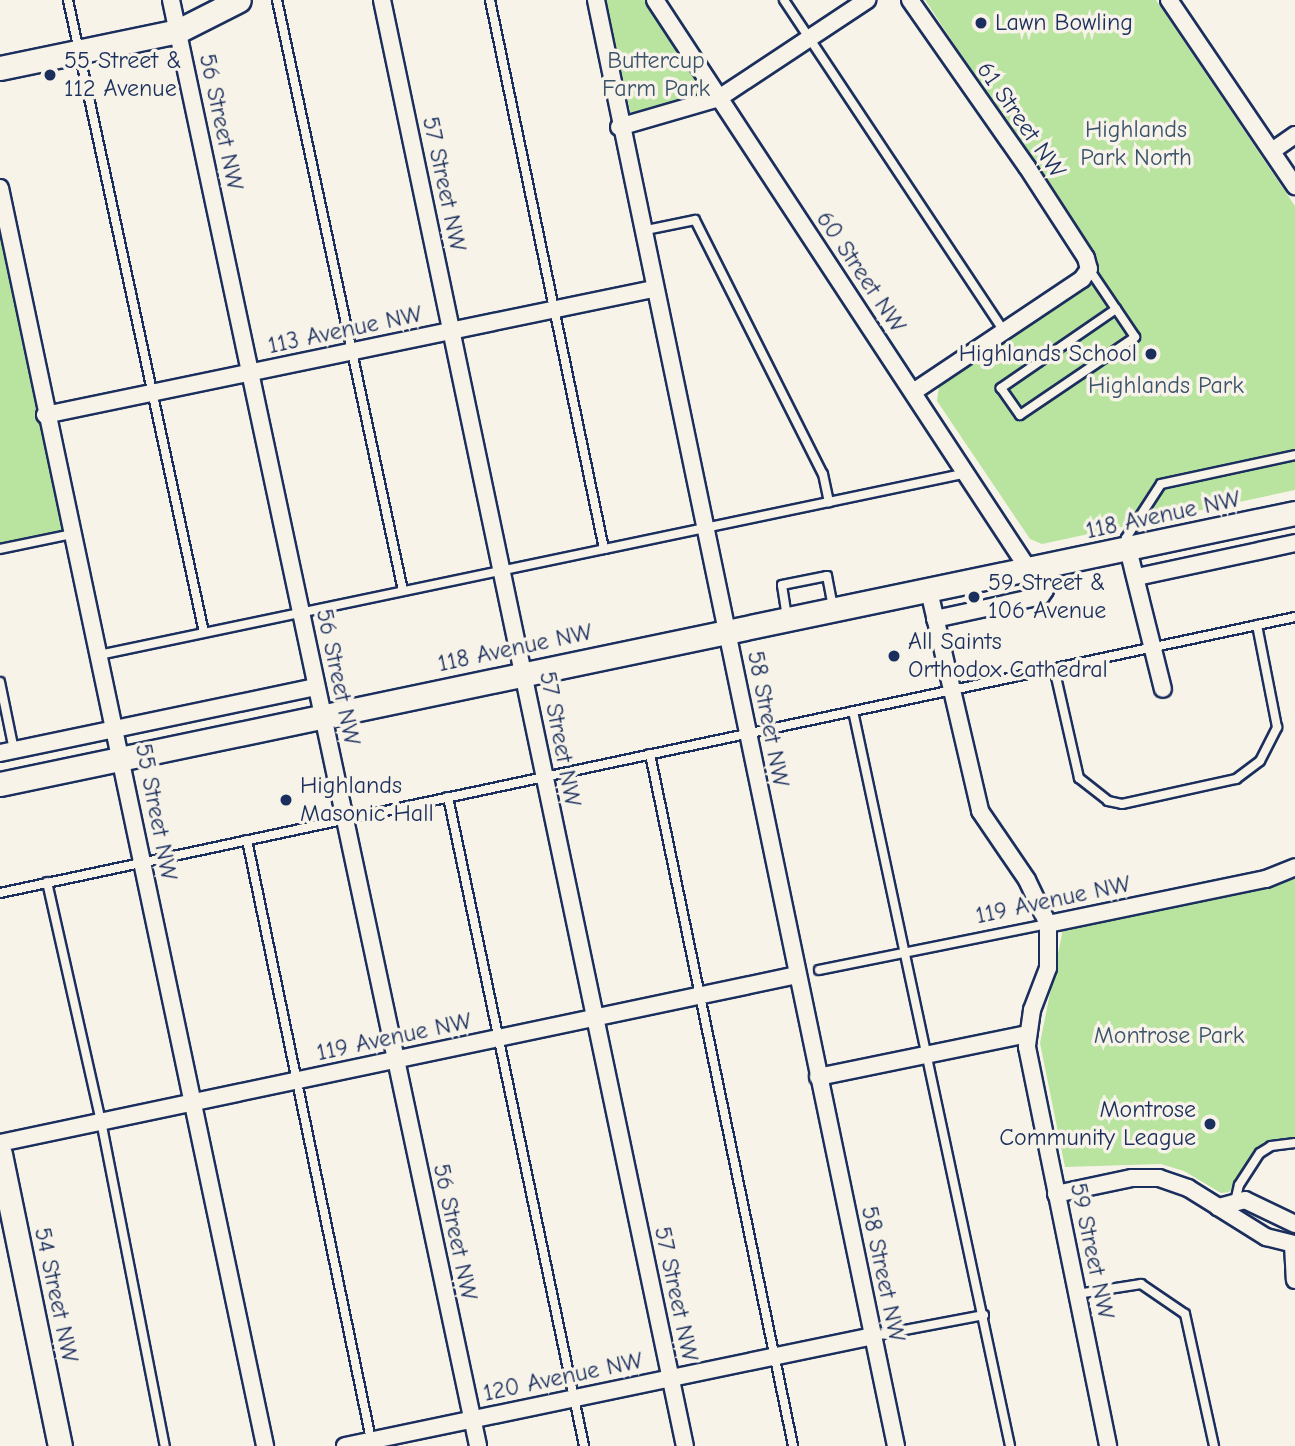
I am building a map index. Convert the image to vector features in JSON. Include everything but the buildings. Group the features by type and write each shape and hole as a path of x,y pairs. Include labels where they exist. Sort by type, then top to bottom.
{"main road":[{"path":"0,68 178,31 239,0"},
{"name":"118 Avenue NW","path":"0,784 1295,513"},
{"name":"54 Street NW","path":"0,1154 60,1446"}],"street":[{"name":"56 Street NW","path":"171,0 478,1446"},
{"name":"57 Street NW","path":"382,0 503,570 542,777 685,1446"},
{"name":"58 Street NW","path":"596,0 619,127 707,528 747,733 896,1446"},
{"name":"60 Street NW","path":"654,0 967,474 1035,569"},
{"path":"619,127 719,99 867,0"},
{"name":"61 Street NW","path":"910,0 1027,167 1086,258 1089,269"},
{"path":"1169,0 1295,186"},
{"path":"1272,151 1295,135"},
{"name":"55 Street NW","path":"0,188 46,415 116,728 265,1446"},
{"path":"913,392 1082,278 1089,269"},
{"name":"113 Avenue NW","path":"46,415 653,289"},
{"path":"1137,577 1295,543"},
{"path":"1128,549 1163,689"},
{"path":"936,619 1041,596 1045,590 1035,569"},
{"name":"59 Street NW","path":"929,591 980,811 1027,880 1048,924 1048,968 1028,1034 1030,1065 1108,1446"},
{"path":"7,751 316,687"},
{"name":"119 Avenue NW","path":"1048,924 1266,879 1295,867"},
{"name":"119 Avenue NW","path":"0,1143 797,975"},
{"path":"818,1077 1028,1034"},
{"path":"1056,1194 1132,1178 1159,1178 1188,1188 1266,1237 1294,1245 1295,1280"},
{"path":"1217,1207 1245,1200 1295,1224"},
{"name":"120 Avenue NW","path":"345,1446 372,1443 873,1336"}],"lane":[{"path":"68,0 204,633"},
{"path":"277,0 403,592"},
{"path":"490,0 604,549"},
{"path":"783,0 1003,330"},
{"path":"641,231 695,220 823,474 830,502"},
{"path":"1089,269 1135,337 1020,415 1001,388 1116,309"},
{"name":"118 Avenue NW","path":"1128,549 1126,538 1161,484 1295,455"},
{"path":"99,655 967,474"},
{"path":"0,549 72,534"},
{"path":"788,619 782,585 827,576 834,610"},
{"path":"0,892 1295,617"},
{"path":"1054,668 1079,778 1108,801 1122,804 1236,779 1260,761 1277,727 1257,625"},
{"path":"0,682 7,751"},
{"path":"853,711 906,953 924,1055 984,1315 1010,1446"},
{"path":"650,754 697,996 793,1446"},
{"path":"448,797 584,1446"},
{"path":"247,840 372,1443"},
{"path":"47,883 101,1121 165,1446"},
{"name":"119 Avenue NW","path":"819,970 1048,924"},
{"path":"1234,1202 1239,1185 1260,1153 1271,1146 1295,1143"},
{"path":"1077,1294 1141,1284 1185,1314 1214,1446"},
{"path":"873,1336 984,1315"}],"green space":[{"name":"Buttercup Farm Park","path":"606,0 647,0 708,88 708,95 631,115"},
{"name":"Highlands Park","path":"925,0 1156,0 1295,206 1295,490 1042,544 1030,539 937,401 939,385 1096,277 1098,261"},
{"path":"0,219 65,529 0,543"},
{"name":"Montrose Park","path":"1295,877 1295,1138 1262,1148 1229,1192 1221,1193 1184,1171 1161,1164 1065,1167 1040,1043 1063,929"}],"place":[{"name":"Lawn Bowling","path":"981,23"},
{"name":"55 Street & 112 Avenue","path":"50,75"},
{"name":"Highlands School","path":"1151,354"},
{"name":"59 Street & 106 Avenue","path":"974,597"},
{"name":"All Saints Orthodox Cathedral","path":"894,656"},
{"name":"Highlands Masonic Hall","path":"286,800"},
{"name":"Montrose Community League","path":"1210,1124"}],"park label":[{"name":"Highlands Park North","path":"1136,144"}]}
